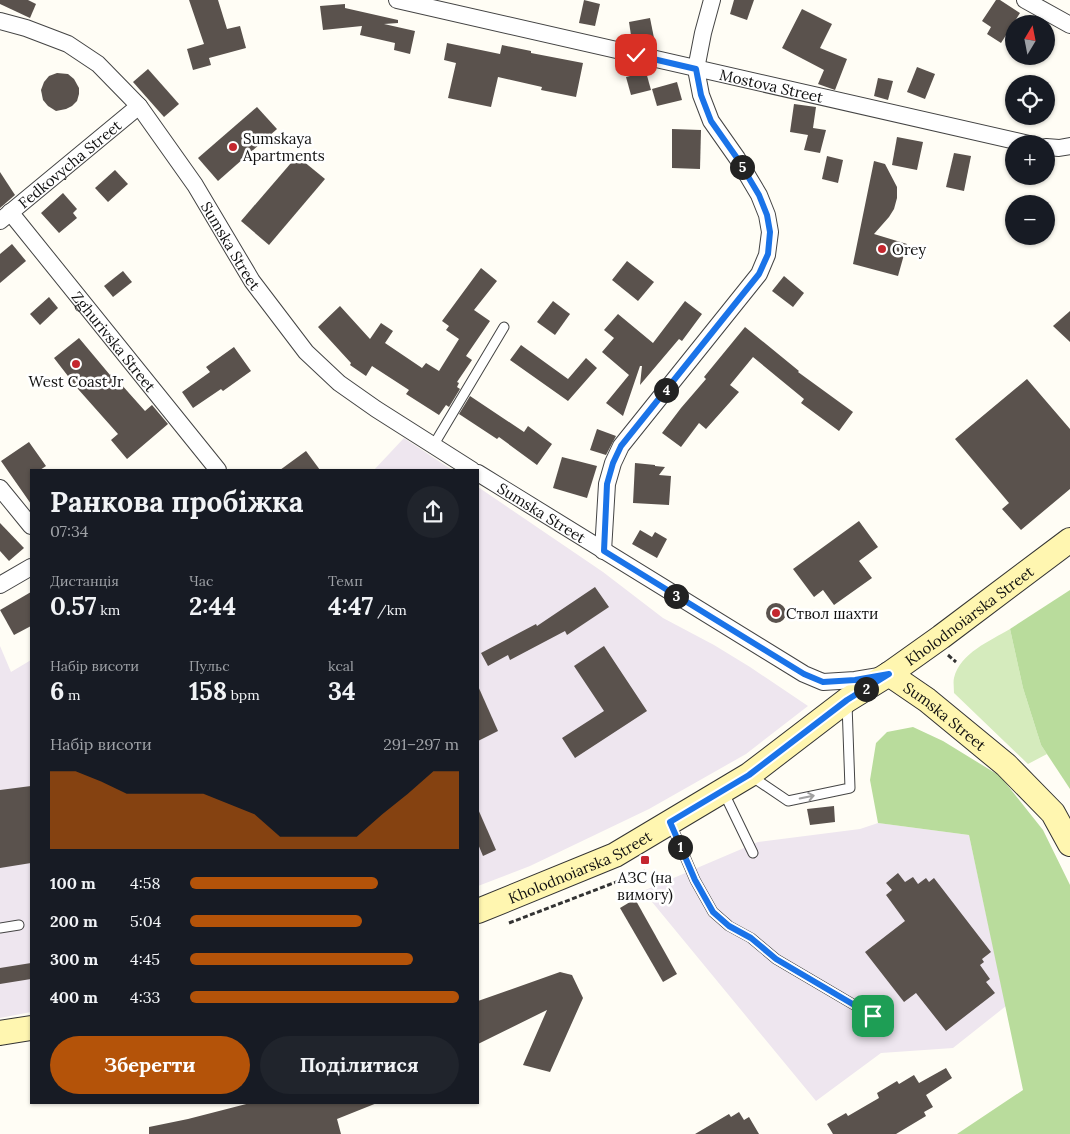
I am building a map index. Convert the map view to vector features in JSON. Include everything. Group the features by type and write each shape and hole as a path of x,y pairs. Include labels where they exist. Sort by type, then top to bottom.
{"main road":[{"name":"Kholodnoiarska Street","path":"479,911 614,855 749,775 847,700 889,674 941,637 1070,540"},
{"name":"Sumska Street","path":"889,674 927,700 1006,765 1053,814 1070,844"},
{"path":"0,1033 30,1028"}],"street":[{"name":"Mostova Street","path":"397,0 1005,139"},
{"path":"604,551 607,484 613,463 621,446 759,274 768,254 770,232 767,215 759,195 737,158 711,121 701,95 696,69 712,0"},
{"path":"1024,0 1070,25"},
{"name":"Sumska Street","path":"0,21 26,28 68,44 98,64 139,106 195,185 252,281 306,352 339,383 470,469"},
{"name":"Fedkovycha Street","path":"5,217 139,106"},
{"path":"1055,148 1070,146"},
{"name":"Zghurivska Street","path":"5,217 217,469"},
{"name":"Sumska Street","path":"479,474 804,674 823,682 855,680 889,674"},
{"path":"0,488 30,525"},
{"path":"0,585 30,568"}],"lane":[{"path":"433,446 504,327"},
{"path":"749,775 788,801 850,788 847,700"},
{"path":"723,790 753,854"},
{"path":"670,822 695,880 713,912 729,926 751,938 776,959 873,1016"},
{"path":"0,928 19,925"}],"path":[{"path":"504,924 645,871"}],"shaded area":[{"path":"404,438 450,469 375,469"},
{"path":"479,488 603,572 663,618 714,645 808,706 746,754 649,809 530,866 479,886"},
{"path":"0,646 11,672 30,661 30,1012 0,1018"},
{"path":"878,823 969,835 1006,1006 953,1048 881,1053 816,1101 643,891 758,842 860,829"}],"green space":[{"path":"1070,590 1070,789 1041,745 1023,688 1010,629"},
{"path":"1010,629 1023,688 1041,745 1047,754 1028,764 954,693 954,678 962,661 985,643"},
{"path":"913,727 943,741 1000,776 1043,830 1070,885 1070,1134 957,1134 1023,1090 969,835 878,823 870,780 876,743 887,732"}],"building":[{"path":"0,0 28,0 36,4 30,18 0,4"},
{"path":"189,0 218,0 227,29 240,26 246,48 209,58 211,65 193,70 187,49 204,44"},
{"path":"584,0 600,4 595,26 579,23"},
{"path":"734,0 754,0 747,20 730,14"},
{"path":"996,0 1000,0 1020,13 1019,15 1005,15 1005,37 1001,43 987,34 991,27 982,21"},
{"path":"345,4 345,8 398,20 398,23 384,24 415,31 410,54 394,50 395,43 360,35 362,26 323,30 320,6"},
{"path":"802,9 832,24 820,48 847,59 835,90 818,84 824,70 782,48"},
{"path":"650,18 654,38 632,42 629,22"},
{"path":"447,43 500,54 502,45 531,51 531,53 583,63 576,97 541,90 542,87 498,77 491,107 448,98 456,63 444,60"},
{"path":"917,67 935,74 925,99 907,92"},
{"path":"148,69 179,104 164,117 133,82"},
{"path":"646,72 651,90 631,95 626,77"},
{"path":"57,73 68,74 74,79 79,88 79,94 77,101 72,106 56,111 43,100 41,90 49,76"},
{"path":"878,78 893,81 888,100 874,96"},
{"path":"677,82 682,100 657,106 652,89"},
{"path":"794,104 816,107 813,128 826,130 820,153 804,150 808,135 790,132"},
{"name":"Sumskaya Apartments","path":"257,107 277,129 218,181 198,158"},
{"path":"672,129 701,130 700,169 672,168"},
{"path":"897,137 923,142 917,170 892,165"},
{"path":"954,153 971,156 964,191 946,187"},
{"path":"297,156 325,179 269,245 241,221"},
{"path":"827,156 843,160 838,183 822,179"},
{"path":"874,161 885,164 897,187 894,209 874,234 907,244 898,276 853,264"},
{"path":"115,170 128,184 108,202 95,188"},
{"path":"0,172 15,195 0,208"},
{"path":"63,193 77,209 73,213 77,218 59,233 41,213"},
{"path":"12,244 26,261 0,283 0,254"},
{"path":"627,261 654,282 638,301 612,280"},
{"path":"481,268 497,281 474,310 490,321 466,356 472,360 457,382 459,383 457,387 460,389 449,407 446,405 439,415 406,394 409,390 372,366 366,376 350,365 351,363 318,327 340,306 370,339 381,323 393,331 385,343 422,368 426,363 439,371 459,339 446,330 449,326 442,321"},
{"path":"123,271 132,282 113,297 104,286"},
{"path":"784,276 804,293 793,307 772,291"},
{"path":"49,297 58,308 40,325 30,314"},
{"path":"553,301 570,314 555,335 537,322"},
{"path":"685,301 702,314 682,341 679,339 640,385 642,366 640,366 623,416 606,403 629,375 602,352 614,338 604,330 618,314 653,343"},
{"path":"1070,311 1070,342 1053,326"},
{"path":"745,327 798,372 853,412 839,431 801,403 804,399 753,357 730,385 739,392 706,429 699,423 681,447 662,433"},
{"path":"79,338 110,375 112,374 145,411 152,405 168,424 127,459 111,440 118,434 78,389 54,358"},
{"path":"521,345 568,379 586,358 597,368 568,401 510,360"},
{"path":"234,347 251,371 223,391 221,389 193,408 182,392 210,372 206,367"},
{"path":"1027,379 1070,429 1070,489 1021,530 1002,509 1009,503 955,439"},
{"path":"470,396 524,432 528,426 552,444 537,465 499,437 497,439 459,414"},
{"path":"597,429 616,436 606,455 590,450"},
{"path":"29,442 46,466 42,469 30,469 30,503 1,461"},
{"path":"306,451 319,469 281,469"},
{"path":"562,457 597,466 587,498 553,488"},
{"path":"635,463 665,467 659,475 671,476 669,505 633,503"},
{"path":"859,521 878,547 859,561 872,578 834,605 823,590 814,597 793,569"},
{"path":"0,523 24,548 9,561 0,551"},
{"path":"640,530 652,537 655,532 667,539 657,558 632,544"},
{"path":"595,587 609,607 567,635 565,631 510,660 508,655 488,666 481,653 536,624 537,626"},
{"path":"30,593 30,627 14,635 0,610"},
{"name":"Ствол шахти","path":"776,603 783,606 786,613 783,620 776,623 769,620 766,613 769,606"},
{"path":"604,646 647,711 575,758 562,738 604,711 574,666"},
{"path":"479,688 498,731 479,740"},
{"path":"30,786 30,863 0,868 0,790"},
{"path":"834,806 835,822 810,825 807,809"},
{"path":"479,811 496,850 483,856 479,846"},
{"path":"898,873 905,882 913,877 918,884 926,878 929,882 934,878 991,952 982,959 984,962 980,965 990,979 986,982 995,993 946,1031 916,993 904,1002 865,952 905,921 886,895 892,890 886,883"},
{"path":"635,899 677,974 663,982 620,908"},
{"path":"30,963 30,979 0,984 0,968"},
{"path":"560,972 572,975 583,998 550,1072 523,1065 547,1010 479,1044 479,1001"},
{"path":"946,1068 952,1078 926,1095 933,1107 924,1112 926,1116 896,1134 833,1134 827,1124 846,1113 848,1116 879,1098 877,1093 897,1081 899,1084 914,1075 919,1083"},
{"path":"246,1104 374,1104 337,1119 341,1134 149,1134 149,1127"},
{"path":"739,1112 744,1120 749,1117 759,1134 695,1134 729,1114 731,1117"}],"place":[{"name":"Sumskaya Apartments","path":"233,147"},
{"name":"Orey","path":"882,249"},
{"name":"West Coast Jr","path":"76,364"},
{"name":"Ствол шахти","path":"776,613"},
{"name":"АЗС (на вимогу)","path":"645,860"}],"route":[{"path":"636,55 696,69 701,95 711,121 737,158 759,195 767,215 770,232 768,254 759,274 621,446 613,463 607,484 604,551 804,674 823,682 855,680 889,674 847,700 749,775 670,822 695,880 713,912 729,926 751,938 776,959 873,1016"}]}
